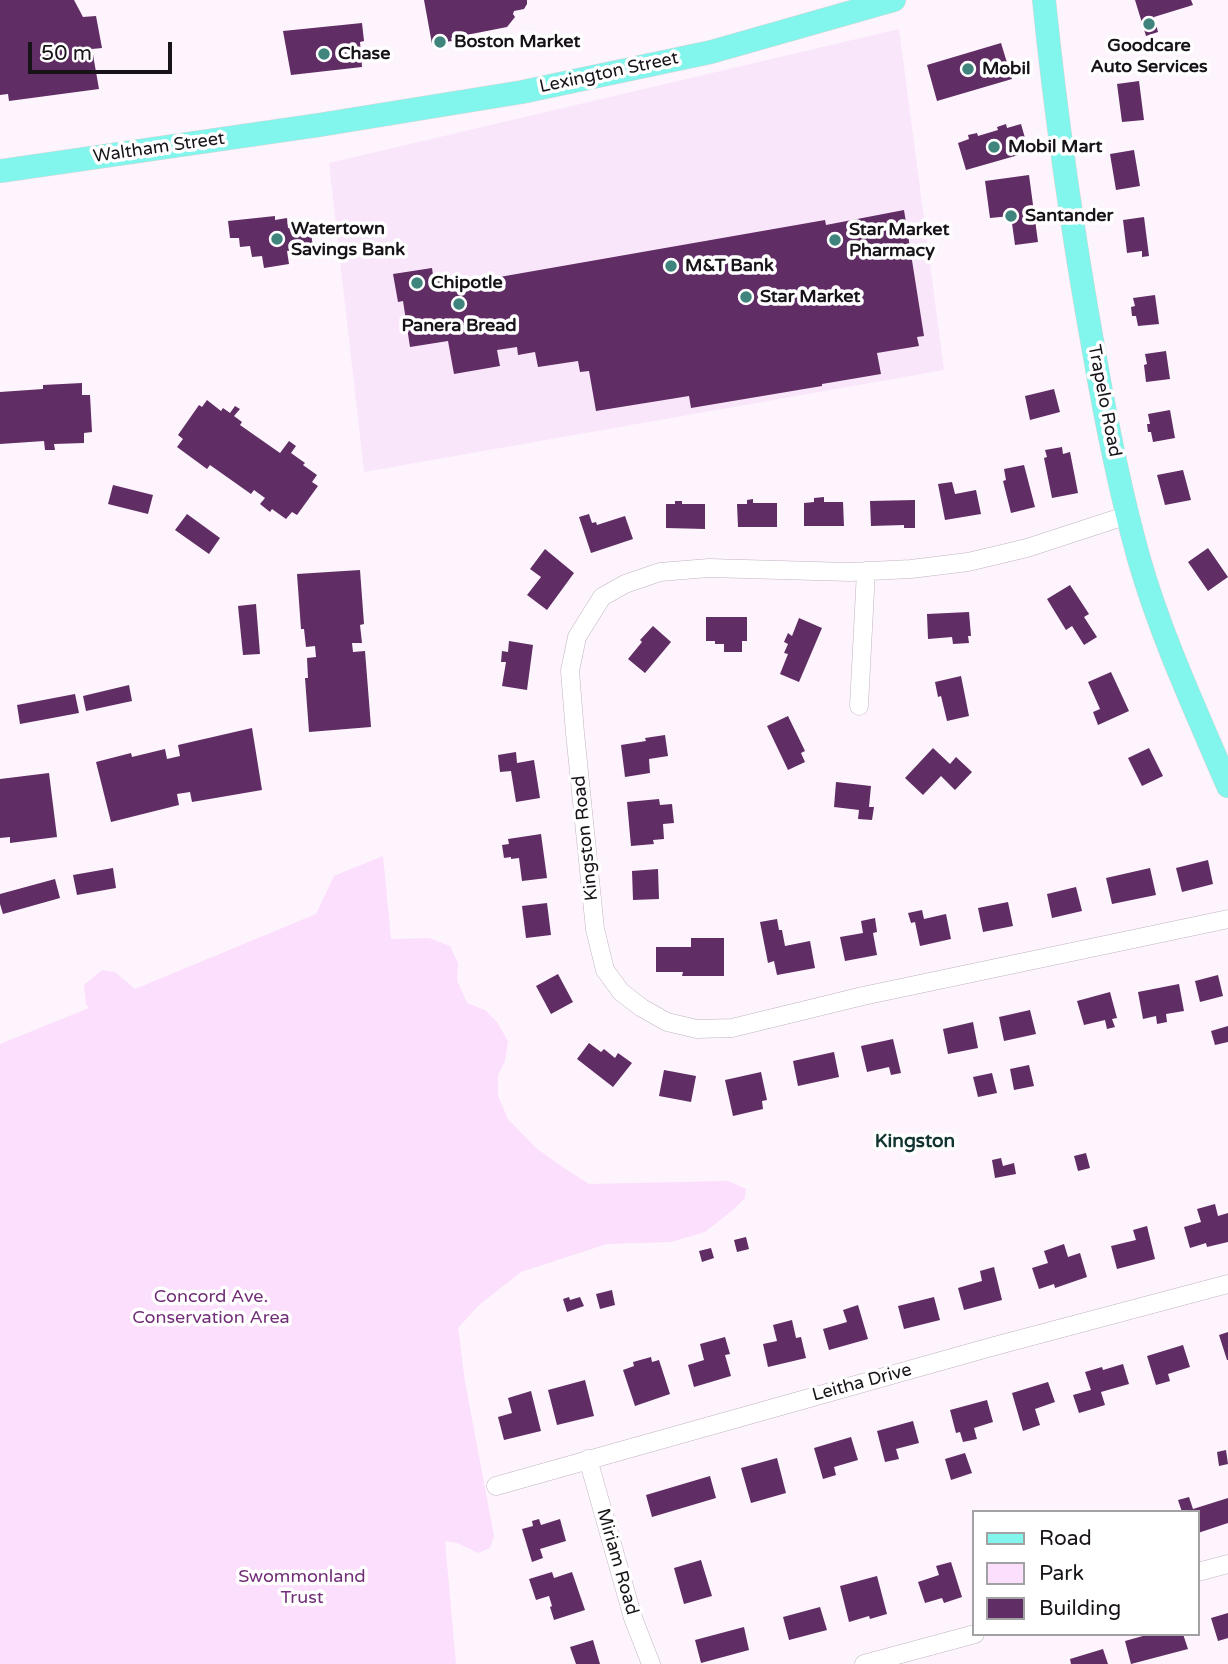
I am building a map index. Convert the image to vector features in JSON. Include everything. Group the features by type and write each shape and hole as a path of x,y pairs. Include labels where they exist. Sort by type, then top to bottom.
{"main road":[{"name":"Lexington Street","path":"319,125 522,92 636,68 711,51 894,0"},
{"name":"Trapelo Road","path":"1044,0 1061,152 1111,444 1139,560 1167,639 1228,786"},
{"name":"Waltham Street","path":"0,171 319,125"}],"street":[{"name":"Kingston Road","path":"1128,515 1027,548 968,562 866,571 709,568 660,572 625,584 602,597 577,637 570,671 595,929 605,970 621,992 667,1022 696,1029 732,1028 863,996 1228,919"},
{"path":"859,706 866,571"},
{"name":"Leitha Drive","path":"496,1486 991,1347 1228,1284"},
{"name":"Miriam Road","path":"588,1459 632,1618 651,1664"},
{"path":"1200,1571 1228,1564"},
{"path":"864,1664 972,1635"}],"shaded area":[{"path":"899,29 944,370 364,472 329,163"}],"green space":[{"name":"Concord Ave. Conservation Area","path":"383,856 391,939 429,938 450,946 458,963 457,980 467,1003 485,1010 497,1022 508,1041 505,1061 498,1075 498,1096 508,1119 536,1148 589,1184 728,1181 746,1189 745,1198 705,1232 671,1242 607,1244 521,1272 479,1305 458,1328 465,1382 494,1536 490,1548 478,1553 457,1543 445,1541 456,1664 0,1664 0,1044 89,1008 84,985 102,970 115,972 135,989 316,914 334,876"}],"building":[{"path":"0,0 74,0 83,17 96,16 102,48 92,49 99,89 9,101 8,94 0,95"},
{"path":"424,0 527,0 527,4 524,9 514,11 515,17 507,27 432,44"},
{"name":"Goodcare Auto Services","path":"1135,0 1191,0 1193,5 1154,17 1158,32 1146,36"},
{"name":"Chase","path":"362,23 362,67 291,75 283,31"},
{"path":"1001,43 1012,79 937,101 927,65"},
{"path":"1139,81 1144,120 1122,122 1117,84"},
{"name":"Mobil Mart","path":"1006,124 1007,128 1021,124 1029,152 966,170 958,143 969,139 968,135 977,133 978,136 998,130 997,127"},
{"path":"1134,150 1140,186 1116,190 1110,154"},
{"path":"1029,175 1038,242 1015,245 1011,216 990,218 985,181"},
{"path":"904,210 924,336 917,337 919,346 877,353 881,374 691,408 689,396 596,411 589,371 580,372 578,361 538,367 535,352 518,355 517,347 497,350 500,366 454,374 448,341 410,347 403,301 398,302 393,274 432,268 433,275 446,273 448,286 825,220 826,225"},
{"path":"275,216 275,220 287,218 288,228 310,226 313,247 287,251 289,264 264,268 262,256 252,257 250,246 240,247 239,238 230,238 228,221"},
{"path":"1144,217 1149,256 1142,257 1142,251 1127,253 1123,220"},
{"path":"1155,295 1159,324 1138,326 1136,316 1132,316 1131,307 1135,306 1133,298"},
{"path":"1166,351 1170,379 1146,382 1145,354"},
{"path":"82,383 82,395 90,395 92,432 84,433 84,443 54,444 55,450 45,450 44,441 0,444 0,392 43,389 43,385"},
{"path":"1054,389 1060,412 1030,420 1025,396"},
{"path":"207,400 221,411 223,408 230,413 235,406 240,409 234,416 242,422 240,425 280,453 289,441 296,446 291,453 317,475 312,482 318,486 297,515 292,512 286,519 272,509 270,512 260,504 265,498 254,490 251,494 210,465 207,469 177,447 183,439 178,435 199,405 202,407"},
{"path":"1170,410 1175,438 1153,442 1151,432 1148,432 1148,414"},
{"path":"1062,447 1063,454 1070,452 1078,493 1052,498 1044,458 1047,457 1045,450"},
{"path":"1024,465 1035,507 1011,513 1003,481 1006,480 1004,469"},
{"path":"1183,470 1191,500 1165,505 1157,475"},
{"path":"952,482 955,494 976,490 981,514 945,520 938,484"},
{"path":"113,485 153,495 148,514 108,504"},
{"path":"824,497 824,502 843,502 844,526 804,526 804,503"},
{"path":"753,499 753,503 777,503 777,527 738,527 737,504 747,504 747,500"},
{"path":"915,500 915,528 904,528 904,525 871,526 870,501"},
{"path":"675,501 682,501 682,504 705,504 705,529 666,528 666,504 675,504"},
{"path":"187,514 220,538 209,554 175,530"},
{"path":"589,514 592,523 596,522 597,525 625,516 633,539 591,553 579,517"},
{"path":"1208,548 1228,577 1208,591 1188,562"},
{"path":"545,549 574,573 547,610 527,595 541,577 530,569"},
{"path":"360,570 364,624 360,625 362,643 352,643 353,652 365,651 371,727 309,732 305,678 308,678 307,658 316,657 315,646 306,647 304,629 301,629 297,574"},
{"path":"1070,585 1089,614 1084,617 1097,637 1084,645 1072,626 1066,630 1047,599"},
{"path":"256,604 260,654 243,655 238,606"},
{"path":"969,612 969,643 953,644 952,637 928,639 927,614"},
{"path":"706,617 747,617 747,641 742,641 742,652 724,652 724,644 706,641"},
{"path":"799,618 822,628 799,682 780,674 788,654 784,653 788,644 784,642 788,633 792,636"},
{"path":"653,626 671,642 645,673 628,659"},
{"path":"509,641 533,645 527,690 502,686 506,662 501,662 502,651 508,652"},
{"path":"1111,672 1129,711 1098,725 1093,712 1100,709 1088,682"},
{"path":"961,676 969,716 947,721 935,682"},
{"path":"129,685 132,701 86,711 83,696"},
{"path":"75,694 79,713 20,724 17,705"},
{"path":"788,716 805,751 801,753 805,762 788,770 767,726"},
{"path":"252,728 262,790 192,802 190,792 177,794 179,805 111,822 96,762 131,753 132,757 165,749 167,759 180,756 178,745"},
{"path":"665,735 668,756 649,759 650,773 625,777 621,745"},
{"path":"933,748 950,764 956,757 972,772 955,790 941,776 923,795 905,778"},
{"path":"1149,748 1163,776 1142,786 1128,758"},
{"path":"516,752 517,763 534,760 540,798 516,802 511,771 500,772 498,755"},
{"path":"49,773 57,837 10,843 10,837 0,838 0,779"},
{"path":"836,782 871,786 869,807 874,807 872,820 858,819 859,810 834,807"},
{"path":"659,799 660,805 672,804 674,823 663,824 664,839 653,840 654,844 631,846 627,802"},
{"path":"541,834 547,878 522,881 519,858 504,858 502,845 509,844 508,839"},
{"path":"1208,860 1213,884 1182,892 1176,868"},
{"path":"113,868 116,888 77,895 73,875"},
{"path":"1150,868 1156,895 1112,904 1106,878"},
{"path":"658,869 659,899 633,900 632,871"},
{"path":"55,879 60,898 3,914 0,894"},
{"path":"1076,887 1082,911 1052,918 1047,894"},
{"path":"1008,902 1013,926 983,932 978,908"},
{"path":"547,903 551,935 526,938 522,906"},
{"path":"922,910 924,919 946,914 951,939 920,946 915,922 911,923 908,913"},
{"path":"875,918 877,932 873,933 877,955 845,961 840,937 863,933 861,921"},
{"path":"777,919 785,946 810,941 815,968 777,975 774,961 768,963 760,922"},
{"path":"691,938 724,938 724,976 682,976 683,972 656,972 656,947 691,947"},
{"path":"558,974 573,1002 551,1014 536,986"},
{"path":"1218,975 1223,996 1200,1002 1195,981"},
{"path":"1179,984 1184,1011 1166,1014 1167,1022 1157,1024 1156,1016 1143,1019 1138,992"},
{"path":"1110,992 1117,1018 1112,1019 1115,1027 1107,1029 1105,1020 1084,1025 1077,1001"},
{"path":"1030,1010 1036,1034 1004,1041 999,1017"},
{"path":"973,1022 978,1048 948,1054 943,1029"},
{"path":"1228,1026 1228,1042 1215,1045 1211,1031"},
{"path":"893,1039 901,1073 891,1075 889,1067 867,1072 861,1046"},
{"path":"589,1043 601,1052 604,1049 615,1058 618,1053 632,1063 613,1087 577,1059"},
{"path":"834,1052 839,1077 798,1086 793,1061"},
{"path":"1029,1065 1034,1086 1014,1090 1010,1069"},
{"path":"664,1070 696,1076 691,1102 659,1096"},
{"path":"761,1072 767,1100 762,1101 763,1109 733,1116 725,1080"},
{"path":"992,1073 997,1093 978,1097 973,1077"},
{"path":"1086,1153 1090,1168 1078,1171 1074,1156"},
{"path":"1001,1158 1003,1166 1014,1163 1016,1174 995,1178 992,1160"},
{"path":"1215,1204 1218,1216 1228,1213 1228,1242 1207,1247 1206,1243 1190,1248 1184,1227 1201,1222 1197,1209"},
{"path":"1147,1226 1155,1259 1117,1269 1111,1246 1136,1240 1133,1230"},
{"path":"746,1237 749,1249 737,1252 734,1240"},
{"path":"1064,1244 1068,1257 1080,1253 1087,1277 1055,1288 1054,1284 1039,1289 1032,1268 1048,1263 1044,1251"},
{"path":"711,1248 714,1258 702,1262 699,1251"},
{"path":"994,1267 1002,1300 964,1310 958,1288 982,1281 980,1271"},
{"path":"612,1290 615,1305 600,1309 596,1294"},
{"path":"569,1297 570,1300 580,1297 584,1306 567,1312 563,1299"},
{"path":"934,1297 940,1320 904,1329 898,1306"},
{"path":"858,1305 868,1339 829,1350 823,1329 847,1322 843,1310"},
{"path":"792,1320 796,1338 801,1337 806,1358 768,1367 763,1344 777,1341 773,1325"},
{"path":"1228,1332 1228,1360 1227,1360 1219,1335"},
{"path":"725,1337 730,1354 725,1355 731,1376 694,1387 688,1365 704,1360 700,1344"},
{"path":"1183,1345 1190,1367 1168,1374 1170,1381 1156,1385 1147,1356"},
{"path":"651,1357 652,1362 659,1360 670,1394 635,1406 623,1370 634,1366 633,1362"},
{"path":"1123,1364 1129,1384 1101,1392 1105,1405 1079,1413 1073,1395 1091,1390 1085,1372"},
{"path":"585,1380 594,1416 557,1425 548,1390"},
{"path":"1048,1382 1055,1402 1035,1409 1040,1425 1023,1431 1012,1393"},
{"path":"531,1391 541,1431 504,1440 498,1417 512,1413 508,1398"},
{"path":"987,1400 993,1422 974,1428 977,1439 963,1442 960,1432 956,1433 950,1410"},
{"path":"913,1421 919,1443 896,1449 899,1459 885,1462 877,1431"},
{"path":"851,1437 858,1460 834,1467 836,1475 823,1479 814,1448"},
{"path":"1226,1450 1228,1464 1219,1466 1217,1452"},
{"path":"965,1453 972,1473 951,1480 945,1459"},
{"path":"777,1458 786,1493 751,1503 741,1468"},
{"path":"710,1476 716,1498 652,1517 646,1495"},
{"path":"1189,1497 1193,1509 1228,1498 1228,1523 1200,1532 1200,1510 1181,1510 1178,1500"},
{"path":"539,1519 541,1525 560,1519 566,1541 540,1549 543,1558 532,1562 522,1529 533,1526 532,1521"},
{"path":"701,1560 712,1596 684,1604 674,1568"},
{"path":"951,1562 962,1597 944,1603 942,1598 925,1603 918,1582 939,1575 936,1566"},
{"path":"552,1572 554,1578 572,1572 585,1610 554,1620 549,1596 536,1600 529,1579"},
{"path":"877,1576 887,1614 849,1622 840,1586"},
{"path":"820,1607 827,1630 789,1640 783,1617"},
{"path":"1228,1613 1228,1638 1218,1641 1211,1618"},
{"path":"744,1627 749,1650 701,1663 695,1640"},
{"path":"1143,1636 1184,1636 1188,1649 1131,1664 1125,1641"},
{"path":"593,1640 600,1664 576,1664 570,1647"},
{"path":"1103,1649 1108,1664 1071,1664 1070,1659"}],"place":[{"name":"Goodcare Auto Services","path":"1149,24"},
{"name":"Boston Market","path":"440,42"},
{"name":"Chase","path":"324,54"},
{"name":"Mobil","path":"968,69"},
{"name":"Mobil Mart","path":"994,147"},
{"name":"Santander","path":"1011,216"},
{"name":"Watertown Savings Bank","path":"277,239"},
{"name":"Star Market Pharmacy","path":"835,240"},
{"name":"M&T Bank","path":"671,266"},
{"name":"Chipotle","path":"417,283"},
{"name":"Star Market","path":"746,297"},
{"name":"Panera Bread","path":"459,304"}],"district":[{"name":"Kingston","path":"915,1142"}],"park label":[{"name":"Swommonland Trust","path":"302,1587"}]}
